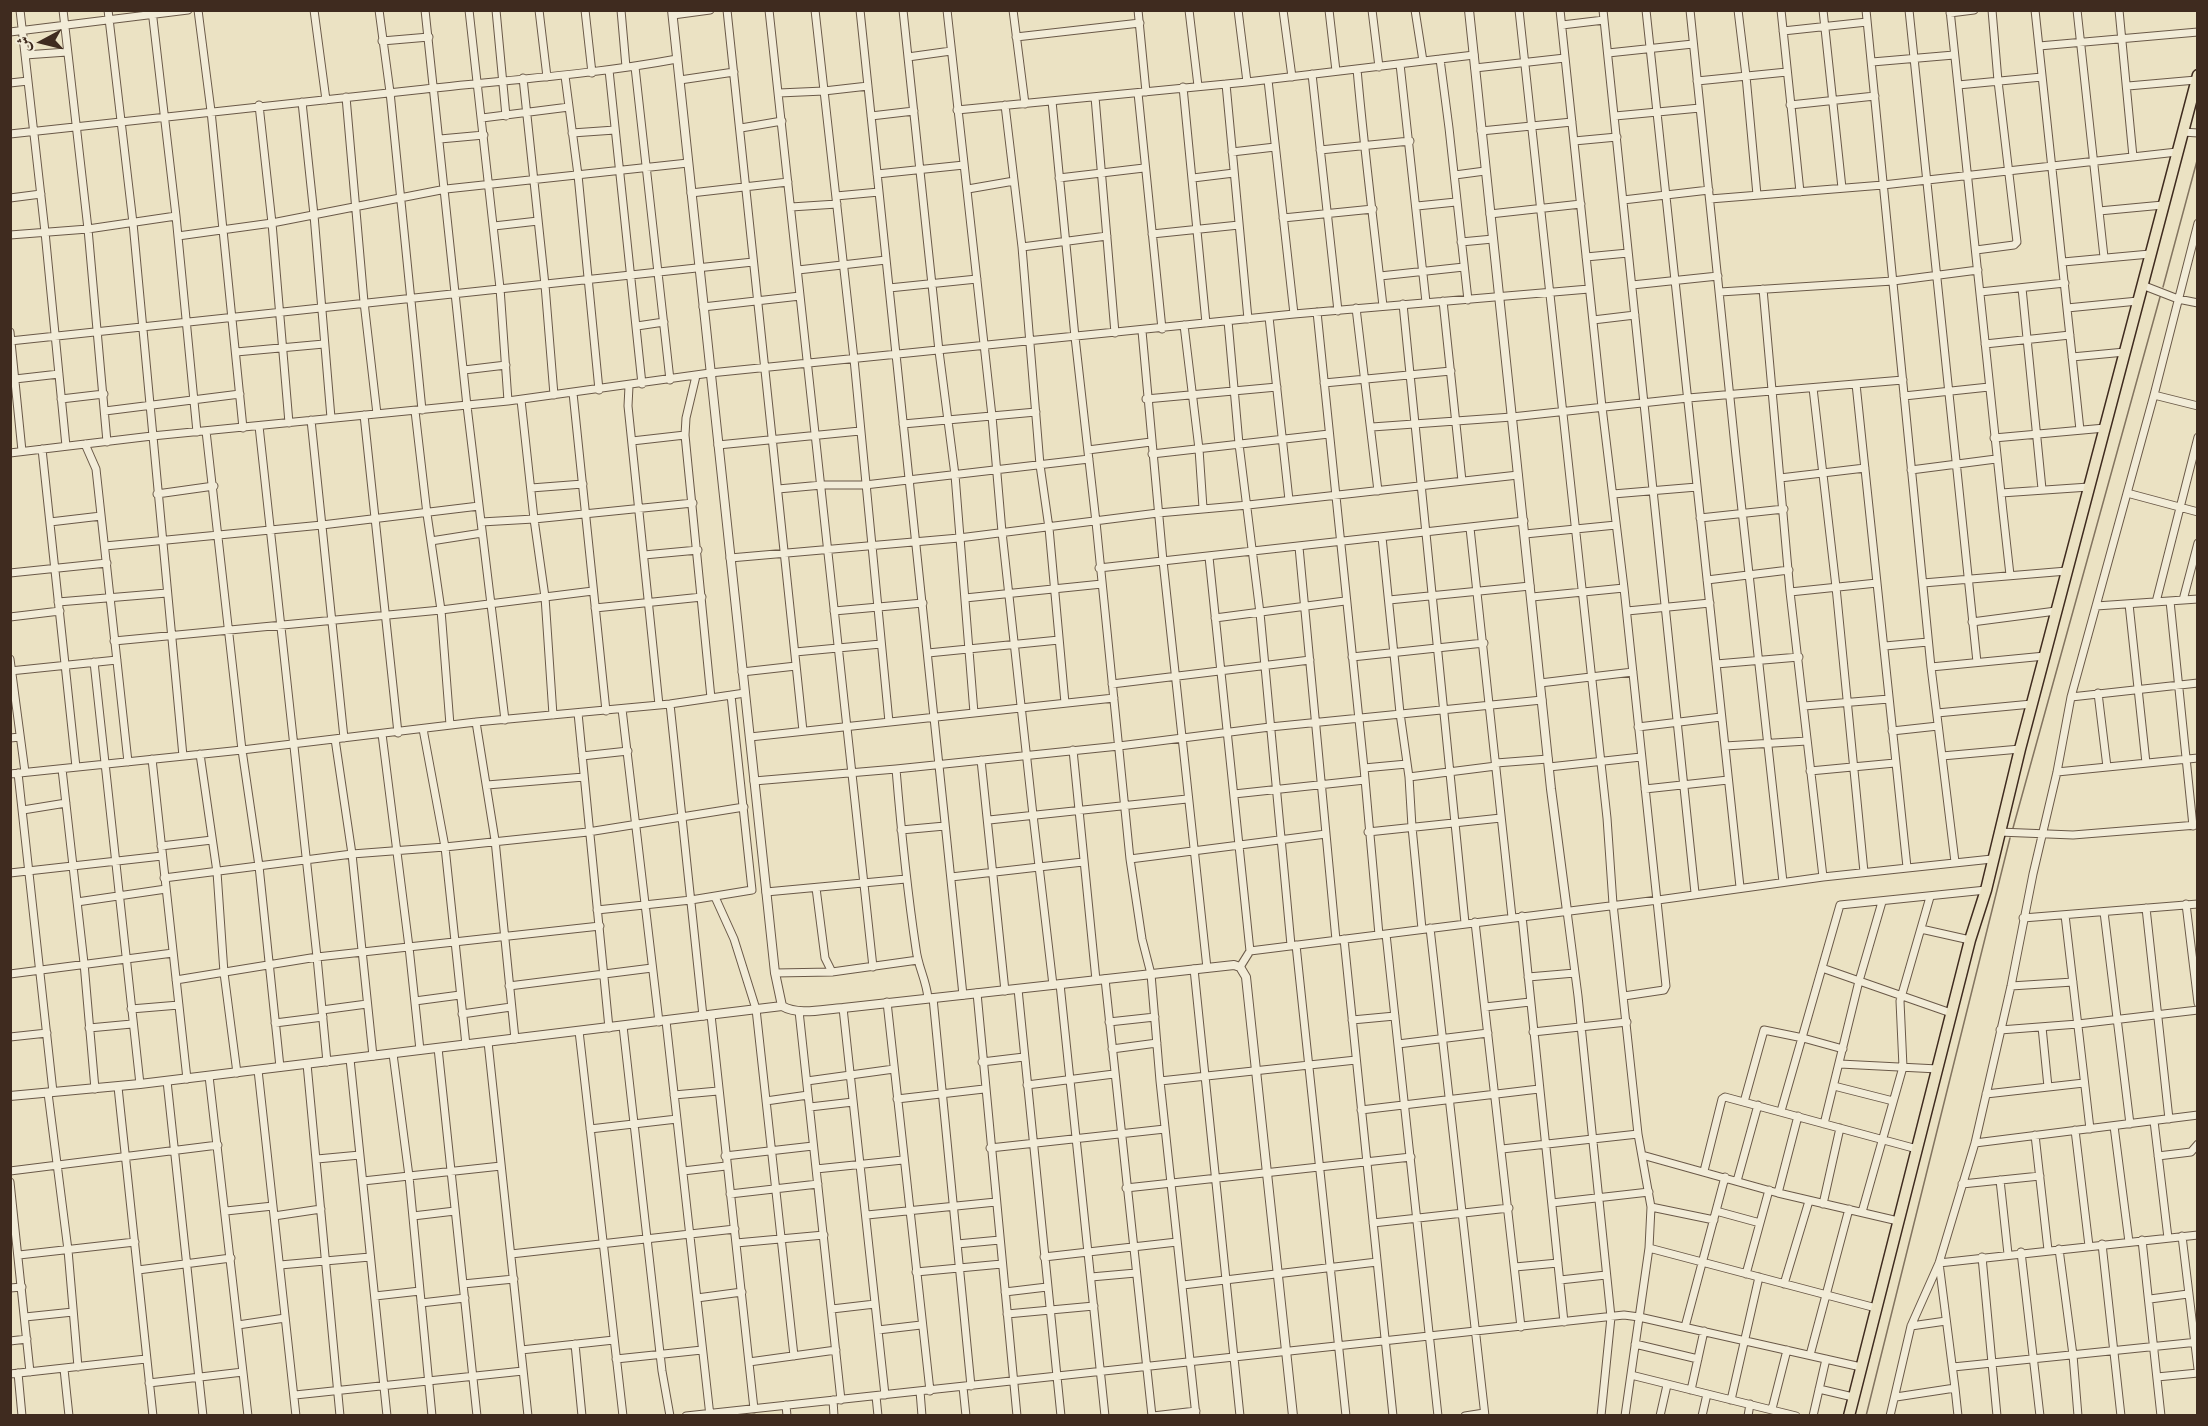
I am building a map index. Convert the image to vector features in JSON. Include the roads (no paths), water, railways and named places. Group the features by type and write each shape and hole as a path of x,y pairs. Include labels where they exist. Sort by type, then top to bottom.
{"main road":[{"path":"1849,1416 1951,1013 1986,890 2020,749 2197,77"}],"street":[{"path":"20,10 66,446"},
{"path":"63,10 88,229 107,442"},
{"path":"10,32 65,26 109,15 188,10"},
{"path":"198,10 211,111 243,428"},
{"path":"314,10 326,100"},
{"path":"379,10 401,198 427,514 441,610 450,725"},
{"path":"425,10 446,189 467,406 505,720"},
{"path":"469,10 490,185 508,401"},
{"path":"496,10 506,116"},
{"path":"539,10 547,77"},
{"path":"585,10 592,73"},
{"path":"621,10 626,67"},
{"path":"710,10 672,13 766,892 775,973 782,1006"},
{"path":"727,10 774,440 802,731"},
{"path":"769,10 873,967"},
{"path":"815,10 854,359 889,722"},
{"path":"860,10 963,995"},
{"path":"903,10 946,420 955,475 974,713"},
{"path":"947,10 985,346 1032,815 1070,1080 1105,1416"},
{"path":"1013,10 1025,104"},
{"path":"1138,10 1144,168 1162,329"},
{"path":"1189,10 1198,86"},
{"path":"1238,10 1246,82"},
{"path":"1283,10 1292,77"},
{"path":"1329,10 1336,71"},
{"path":"1372,10 1379,67"},
{"path":"1415,10 1423,61"},
{"path":"1469,10 1548,763 1575,973 1611,1317 1601,1416"},
{"path":"1519,10 1638,1134 1652,1207 1649,1248 1625,1416"},
{"path":"1560,10 1602,407 1627,611 1666,988 1624,996"},
{"path":"1603,10 1695,893"},
{"path":"1646,10 1740,887"},
{"path":"1690,10 1766,744 1783,882"},
{"path":"1738,10 1757,195"},
{"path":"1781,10 1800,192"},
{"path":"1823,10 1842,188"},
{"path":"1866,10 1928,642 1955,862"},
{"path":"1909,10 1977,662"},
{"path":"1974,10 1950,12 2010,575"},
{"path":"1976,250 2016,244 1992,10"},
{"path":"2035,10 2080,430"},
{"path":"2077,10 2104,257"},
{"path":"2119,10 2133,157"},
{"path":"152,12 176,216 197,432"},
{"path":"109,15 133,223 141,328 183,756"},
{"path":"1562,25 1604,20"},
{"path":"1783,31 1867,22"},
{"path":"1016,37 1140,23"},
{"path":"2039,46 2198,32"},
{"path":"382,41 429,37"},
{"path":"1608,53 1693,44"},
{"path":"908,57 951,51"},
{"path":"25,56 67,52"},
{"path":"957,110 1268,80 1474,55"},
{"path":"1872,62 1954,55"},
{"path":"1475,69 1565,58"},
{"path":"10,134 259,105 592,73 677,59"},
{"path":"1440,59 1468,300"},
{"path":"1400,64 1426,302"},
{"path":"635,67 670,380"},
{"path":"1357,69 1383,306"},
{"path":"609,70 642,384"},
{"path":"680,80 734,72"},
{"path":"1697,81 1787,72"},
{"path":"1312,74 1338,311"},
{"path":"565,76 578,175 599,390"},
{"path":"1958,85 2042,77"},
{"path":"2128,86 2197,77"},
{"path":"523,78 554,395"},
{"path":"1268,80 1294,314"},
{"path":"10,83 28,81"},
{"path":"1226,84 1248,319"},
{"path":"779,93 868,86"},
{"path":"1183,87 1206,323"},
{"path":"1790,105 1875,96"},
{"path":"346,97 364,302 377,414"},
{"path":"1095,97 1115,333"},
{"path":"1052,101 1130,859 1142,939 1151,974 1160,1081 1196,1413 1152,1416 1109,1022 1083,862 1073,750"},
{"path":"302,102 331,418"},
{"path":"259,105 290,423"},
{"path":"1005,105 1022,247 1040,465 1049,528 1065,703"},
{"path":"482,118 568,107"},
{"path":"1615,116 1700,108"},
{"path":"871,116 914,111"},
{"path":"741,128 782,122"},
{"path":"1481,131 1572,122"},
{"path":"572,133 615,130"},
{"path":"2182,132 2198,133"},
{"path":"440,139 484,135"},
{"path":"1574,141 1617,137"},
{"path":"1320,150 1410,141"},
{"path":"1232,153 1275,147"},
{"path":"1710,200 1927,180 2177,152"},
{"path":"178,236 272,223 446,189 688,163"},
{"path":"878,174 964,165"},
{"path":"1059,178 1144,168"},
{"path":"1455,175 1485,171"},
{"path":"1193,178 1234,173"},
{"path":"968,189 1014,181"},
{"path":"691,193 788,182"},
{"path":"1623,200 1709,190"},
{"path":"791,207 879,192"},
{"path":"10,198 41,194"},
{"path":"1417,206 1456,202"},
{"path":"1490,214 1581,204"},
{"path":"2099,211 2163,205"},
{"path":"1283,218 1373,209"},
{"path":"10,235 88,229 176,216"},
{"path":"494,226 537,221"},
{"path":"1890,1416 1911,1326 1939,1263 1975,1143 2011,986 2023,918 2057,772 2071,697 2154,395 2197,224"},
{"path":"1152,234 1239,225"},
{"path":"1022,247 1107,236"},
{"path":"1461,242 1492,239"},
{"path":"1586,257 1628,253"},
{"path":"2063,262 2150,254"},
{"path":"798,270 886,260"},
{"path":"11,341 753,262"},
{"path":"1380,276 1464,267"},
{"path":"1720,292 1893,280 1978,270"},
{"path":"1632,285 1718,276"},
{"path":"889,288 977,279"},
{"path":"1980,292 2065,283"},
{"path":"2142,285 2198,303"},
{"path":"2022,288 2042,489"},
{"path":"10,453 152,436 521,400 710,374 854,359 1356,308 1589,289"},
{"path":"1762,289 1790,592 1822,877"},
{"path":"703,307 800,296"},
{"path":"2067,308 2138,301"},
{"path":"1443,302 1462,481"},
{"path":"1403,304 1465,923"},
{"path":"1356,308 1378,491"},
{"path":"1317,312 1364,768 1368,832 1395,1016 1438,1416"},
{"path":"1593,320 1635,315"},
{"path":"1269,317 1289,500"},
{"path":"1228,321 1239,444 1260,613 1280,840 1309,1066 1346,1416"},
{"path":"637,326 664,322"},
{"path":"1184,326 1199,449 1203,508"},
{"path":"1142,331 1146,399 1187,800 1207,968"},
{"path":"10,332 15,379 13,392 22,451"},
{"path":"1985,344 2070,335"},
{"path":"236,352 324,344"},
{"path":"2072,357 2125,351"},
{"path":"464,370 506,365"},
{"path":"1324,382 1451,371"},
{"path":"15,379 58,374"},
{"path":"696,376 686,418 685,435 711,698"},
{"path":"1372,427 1512,417 1688,398 1903,380"},
{"path":"1856,384 1907,867"},
{"path":"629,386 628,406 659,705"},
{"path":"1146,399 1277,387"},
{"path":"1904,396 1989,387"},
{"path":"1813,388 1836,587 1864,872"},
{"path":"573,393 606,711"},
{"path":"61,399 104,394"},
{"path":"105,411 240,394"},
{"path":"2154,395 2198,406"},
{"path":"521,400 545,597 553,715"},
{"path":"903,424 1036,412"},
{"path":"364,415 398,733"},
{"path":"311,420 344,738"},
{"path":"259,426 327,1062"},
{"path":"1994,438 2105,428"},
{"path":"207,431 242,750 259,866 280,1067"},
{"path":"718,445 860,431"},
{"path":"1152,454 1329,434"},
{"path":"632,441 685,435"},
{"path":"2156,602 2180,507 2195,459 2198,437"},
{"path":"1088,450 1151,442"},
{"path":"85,444 96,465 128,762"},
{"path":"42,449 76,767"},
{"path":"778,489 822,485 866,485 1089,459"},
{"path":"1911,470 1996,459"},
{"path":"1780,478 1865,468"},
{"path":"730,558 959,538 1158,513 1518,475"},
{"path":"531,488 583,484"},
{"path":"157,494 214,486"},
{"path":"1612,494 1697,487"},
{"path":"2001,493 2089,487"},
{"path":"2127,493 2198,512"},
{"path":"481,522 534,519 693,502"},
{"path":"105,546 427,514 479,506"},
{"path":"1700,518 1784,509"},
{"path":"50,522 101,516"},
{"path":"1100,568 1524,521"},
{"path":"1525,534 1575,531 1616,525"},
{"path":"1470,528 1512,917"},
{"path":"430,541 482,533"},
{"path":"1382,537 1409,777 1412,827 1443,1039 1485,1414 1465,1416"},
{"path":"2183,600 2198,543"},
{"path":"1299,547 1326,834 1352,1020 1393,1416"},
{"path":"644,555 698,550"},
{"path":"1209,556 1250,951 1240,967"},
{"path":"10,573 107,563"},
{"path":"1707,580 1789,570"},
{"path":"1923,583 2067,571"},
{"path":"1790,592 1877,583"},
{"path":"965,598 1102,584"},
{"path":"1389,600 1530,586"},
{"path":"1532,597 1624,588"},
{"path":"114,641 386,616 593,591"},
{"path":"58,602 167,593"},
{"path":"595,608 702,597"},
{"path":"2096,606 2198,599"},
{"path":"1215,618 1346,601"},
{"path":"1999,832 2043,835 2118,833 2195,825 2170,601"},
{"path":"834,611 923,603"},
{"path":"1627,611 1710,603"},
{"path":"2129,604 2146,763"},
{"path":"10,617 60,611"},
{"path":"1972,622 2056,611"},
{"path":"928,653 1059,640"},
{"path":"1885,646 1928,642"},
{"path":"1352,657 1484,643"},
{"path":"795,652 881,644"},
{"path":"1931,667 2045,656"},
{"path":"1716,664 1799,657"},
{"path":"10,659 20,737 18,773 41,969 57,1164 68,1250 78,1367"},
{"path":"11,671 117,660"},
{"path":"1112,684 1310,660"},
{"path":"94,662 140,1084"},
{"path":"742,672 796,666"},
{"path":"1540,682 1633,672"},
{"path":"2071,697 2198,683"},
{"path":"18,773 293,745 450,725 670,704 745,693"},
{"path":"2098,693 2107,767"},
{"path":"597,910 715,897 752,890 731,695"},
{"path":"750,737 1114,698"},
{"path":"1804,705 1846,704 1889,699"},
{"path":"754,781 896,769 1400,713 1542,700"},
{"path":"670,704 691,900 735,1229 754,1409"},
{"path":"1936,713 2032,704"},
{"path":"622,709 652,968 677,1119 710,1415"},
{"path":"578,713 609,1028"},
{"path":"1638,727 1721,717"},
{"path":"476,723 495,840 514,1039"},
{"path":"1892,731 1938,726"},
{"path":"423,729 445,847 466,1045"},
{"path":"382,734 398,851 420,1050"},
{"path":"10,738 20,737"},
{"path":"335,739 352,854 373,1056"},
{"path":"1725,746 1807,741"},
{"path":"1942,756 2020,749"},
{"path":"582,756 628,751"},
{"path":"200,754 217,872 224,973 237,1073"},
{"path":"1409,777 1496,765 1641,757"},
{"path":"2057,772 2198,758"},
{"path":"152,759 187,1079"},
{"path":"981,760 1005,991"},
{"path":"1364,768 1407,764"},
{"path":"1810,771 1895,764"},
{"path":"62,769 84,963 95,1089"},
{"path":"896,769 906,879 918,960 930,998 942,1093 959,1268 967,1386 966,1416"},
{"path":"487,785 584,777"},
{"path":"1234,794 1365,780"},
{"path":"1645,789 1728,780"},
{"path":"988,820 1187,800"},
{"path":"23,810 66,803"},
{"path":"164,878 352,854 588,832 744,807"},
{"path":"1368,832 1502,818"},
{"path":"901,830 945,826"},
{"path":"1130,859 1326,834"},
{"path":"161,846 212,840"},
{"path":"10,873 162,856"},
{"path":"1250,951 1658,900 1740,887 1992,859"},
{"path":"951,877 1083,862"},
{"path":"766,892 906,879"},
{"path":"816,888 825,958 832,972"},
{"path":"77,902 166,889"},
{"path":"1781,1112 1840,905 1986,890"},
{"path":"715,897 734,939 756,1010 794,1356"},
{"path":"1862,1212 1903,1067 1901,997 1930,897"},
{"path":"1824,1124 1859,981 1882,902"},
{"path":"2023,918 2198,903"},
{"path":"2186,904 2198,1003"},
{"path":"2145,908 2169,1119"},
{"path":"2104,912 2130,1124"},
{"path":"2065,915 2090,1129"},
{"path":"1522,916 1564,1322"},
{"path":"1475,922 1521,1327"},
{"path":"176,980 317,957 600,926"},
{"path":"1921,929 1970,940"},
{"path":"10,974 173,953"},
{"path":"775,973 832,972 918,960"},
{"path":"10,1096 187,1079 782,1006 789,1010 799,1011 843,1008 1234,965 1240,967 1246,978 1293,1416"},
{"path":"509,986 652,968"},
{"path":"1822,968 1951,1013"},
{"path":"1194,969 1240,1416"},
{"path":"1528,977 1575,973"},
{"path":"2011,986 2073,982"},
{"path":"1018,989 1060,1416"},
{"path":"976,993 1017,1416"},
{"path":"415,1001 460,995"},
{"path":"886,1002 930,1391"},
{"path":"1485,1007 1530,1002"},
{"path":"275,1023 367,1004"},
{"path":"131,1009 179,1005"},
{"path":"462,1014 511,1007"},
{"path":"843,1008 885,1395"},
{"path":"2000,1030 2078,1024 2198,1010"},
{"path":"799,1011 841,1400"},
{"path":"1352,1020 1395,1016"},
{"path":"1109,1022 1155,1017"},
{"path":"1533,1032 1627,1022"},
{"path":"89,1028 132,1024"},
{"path":"623,1026 660,1354 670,1416"},
{"path":"2042,1027 2048,1087"},
{"path":"1744,1102 1762,1032 1767,1030 1843,1049"},
{"path":"579,1031 623,1416"},
{"path":"10,1037 47,1033"},
{"path":"1398,1044 1488,1033"},
{"path":"488,1042 528,1416"},
{"path":"1112,1049 1157,1043"},
{"path":"438,1048 477,1416"},
{"path":"393,1054 414,1216 432,1416"},
{"path":"982,1062 1024,1057"},
{"path":"350,1059 387,1416"},
{"path":"1160,1081 1356,1060"},
{"path":"308,1064 340,1416"},
{"path":"1840,1064 1938,1069"},
{"path":"807,1081 894,1069"},
{"path":"258,1070 296,1416"},
{"path":"1027,1085 1114,1074"},
{"path":"209,1076 219,1145 248,1416"},
{"path":"167,1081 203,1416"},
{"path":"1986,1094 2084,1083"},
{"path":"1834,1086 1893,1101"},
{"path":"118,1087 153,1416"},
{"path":"897,1099 984,1089"},
{"path":"1361,1110 1539,1089"},
{"path":"674,1095 718,1091"},
{"path":"766,1101 808,1095"},
{"path":"1704,1171 1722,1099 1758,1105 1917,1149"},
{"path":"810,1107 854,1102"},
{"path":"1737,1181 1758,1105"},
{"path":"1975,1143 2198,1115"},
{"path":"1778,1193 1798,1116"},
{"path":"590,1129 677,1119"},
{"path":"2154,1121 2168,1238"},
{"path":"2114,1126 2128,1242"},
{"path":"1823,1204 1840,1128"},
{"path":"990,1148 1165,1129"},
{"path":"2075,1130 2089,1246"},
{"path":"1502,1149 1638,1134"},
{"path":"2035,1135 2048,1250"},
{"path":"2158,1156 2191,1152 2198,1144"},
{"path":"10,1171 219,1145"},
{"path":"725,1156 813,1146"},
{"path":"317,1159 360,1155"},
{"path":"1642,1155 1809,1201 1898,1221"},
{"path":"1126,1188 1411,1157"},
{"path":"816,1169 903,1160"},
{"path":"363,1181 501,1166"},
{"path":"683,1171 726,1166"},
{"path":"1962,1184 2040,1176"},
{"path":"1685,1327 1725,1177"},
{"path":"2000,1180 2008,1254"},
{"path":"10,1182 30,1372"},
{"path":"730,1194 818,1184"},
{"path":"1746,1274 1769,1190"},
{"path":"1552,1203 1649,1192"},
{"path":"1784,1284 1809,1201"},
{"path":"867,1215 996,1202"},
{"path":"226,1211 273,1206"},
{"path":"1652,1207 1714,1220"},
{"path":"1373,1223 1509,1208"},
{"path":"274,1216 321,1209"},
{"path":"1810,1355 1850,1209"},
{"path":"414,1216 455,1211"},
{"path":"1716,1211 1760,1223"},
{"path":"511,1254 735,1229"},
{"path":"736,1243 824,1235"},
{"path":"1939,1263 2021,1252 2198,1235"},
{"path":"2157,1377 2198,1371 2182,1236"},
{"path":"957,1244 1000,1240"},
{"path":"2142,1240 2161,1416"},
{"path":"19,1255 135,1242"},
{"path":"1044,1257 1178,1242"},
{"path":"2102,1244 2121,1416"},
{"path":"1649,1248 1876,1308"},
{"path":"2059,1249 2073,1355 2078,1416"},
{"path":"2021,1252 2040,1416"},
{"path":"280,1265 370,1257"},
{"path":"1982,1257 1997,1416"},
{"path":"138,1269 231,1258"},
{"path":"1182,1285 1377,1262"},
{"path":"1515,1267 1558,1263"},
{"path":"1939,1263 1958,1416"},
{"path":"916,1272 1002,1264"},
{"path":"1091,1277 1136,1273"},
{"path":"1560,1280 1606,1275"},
{"path":"1731,1400 1759,1277"},
{"path":"463,1284 514,1279"},
{"path":"10,1288 22,1287"},
{"path":"1005,1292 1047,1287"},
{"path":"375,1296 420,1291"},
{"path":"697,1298 742,1292"},
{"path":"2150,1299 2188,1294"},
{"path":"421,1303 465,1298"},
{"path":"832,1309 875,1304"},
{"path":"1007,1314 1094,1306"},
{"path":"25,1317 73,1312"},
{"path":"686,1416 1624,1315 1861,1367"},
{"path":"238,1325 285,1318"},
{"path":"1911,1326 1946,1321"},
{"path":"878,1329 921,1325"},
{"path":"1691,1390 1704,1331"},
{"path":"10,1341 27,1339"},
{"path":"521,1350 614,1340"},
{"path":"1953,1367 2196,1342"},
{"path":"575,1344 582,1416"},
{"path":"1635,1344 1698,1359"},
{"path":"616,1359 702,1350"},
{"path":"749,1362 836,1350"},
{"path":"1772,1409 1787,1350"},
{"path":"22,1416 14,1374 146,1359"},
{"path":"1813,1416 1826,1359"},
{"path":"64,1369 69,1416"},
{"path":"295,1395 523,1371"},
{"path":"149,1383 243,1372"},
{"path":"1631,1375 1792,1415"},
{"path":"1660,1416 1668,1384"},
{"path":"1896,1397 1955,1388"},
{"path":"1819,1389 1853,1397"},
{"path":"920,1391 922,1416"},
{"path":"1702,1416 1707,1394"},
{"path":"876,1396 878,1416"},
{"path":"833,1400 834,1416"},
{"path":"1748,1416 1750,1404"},
{"path":"786,1406 787,1416"}],"waterway":[{"path":"2163,287 2198,157"},
{"path":"2013,828 2160,297"},
{"path":"1866,1416 2010,838"}]}
